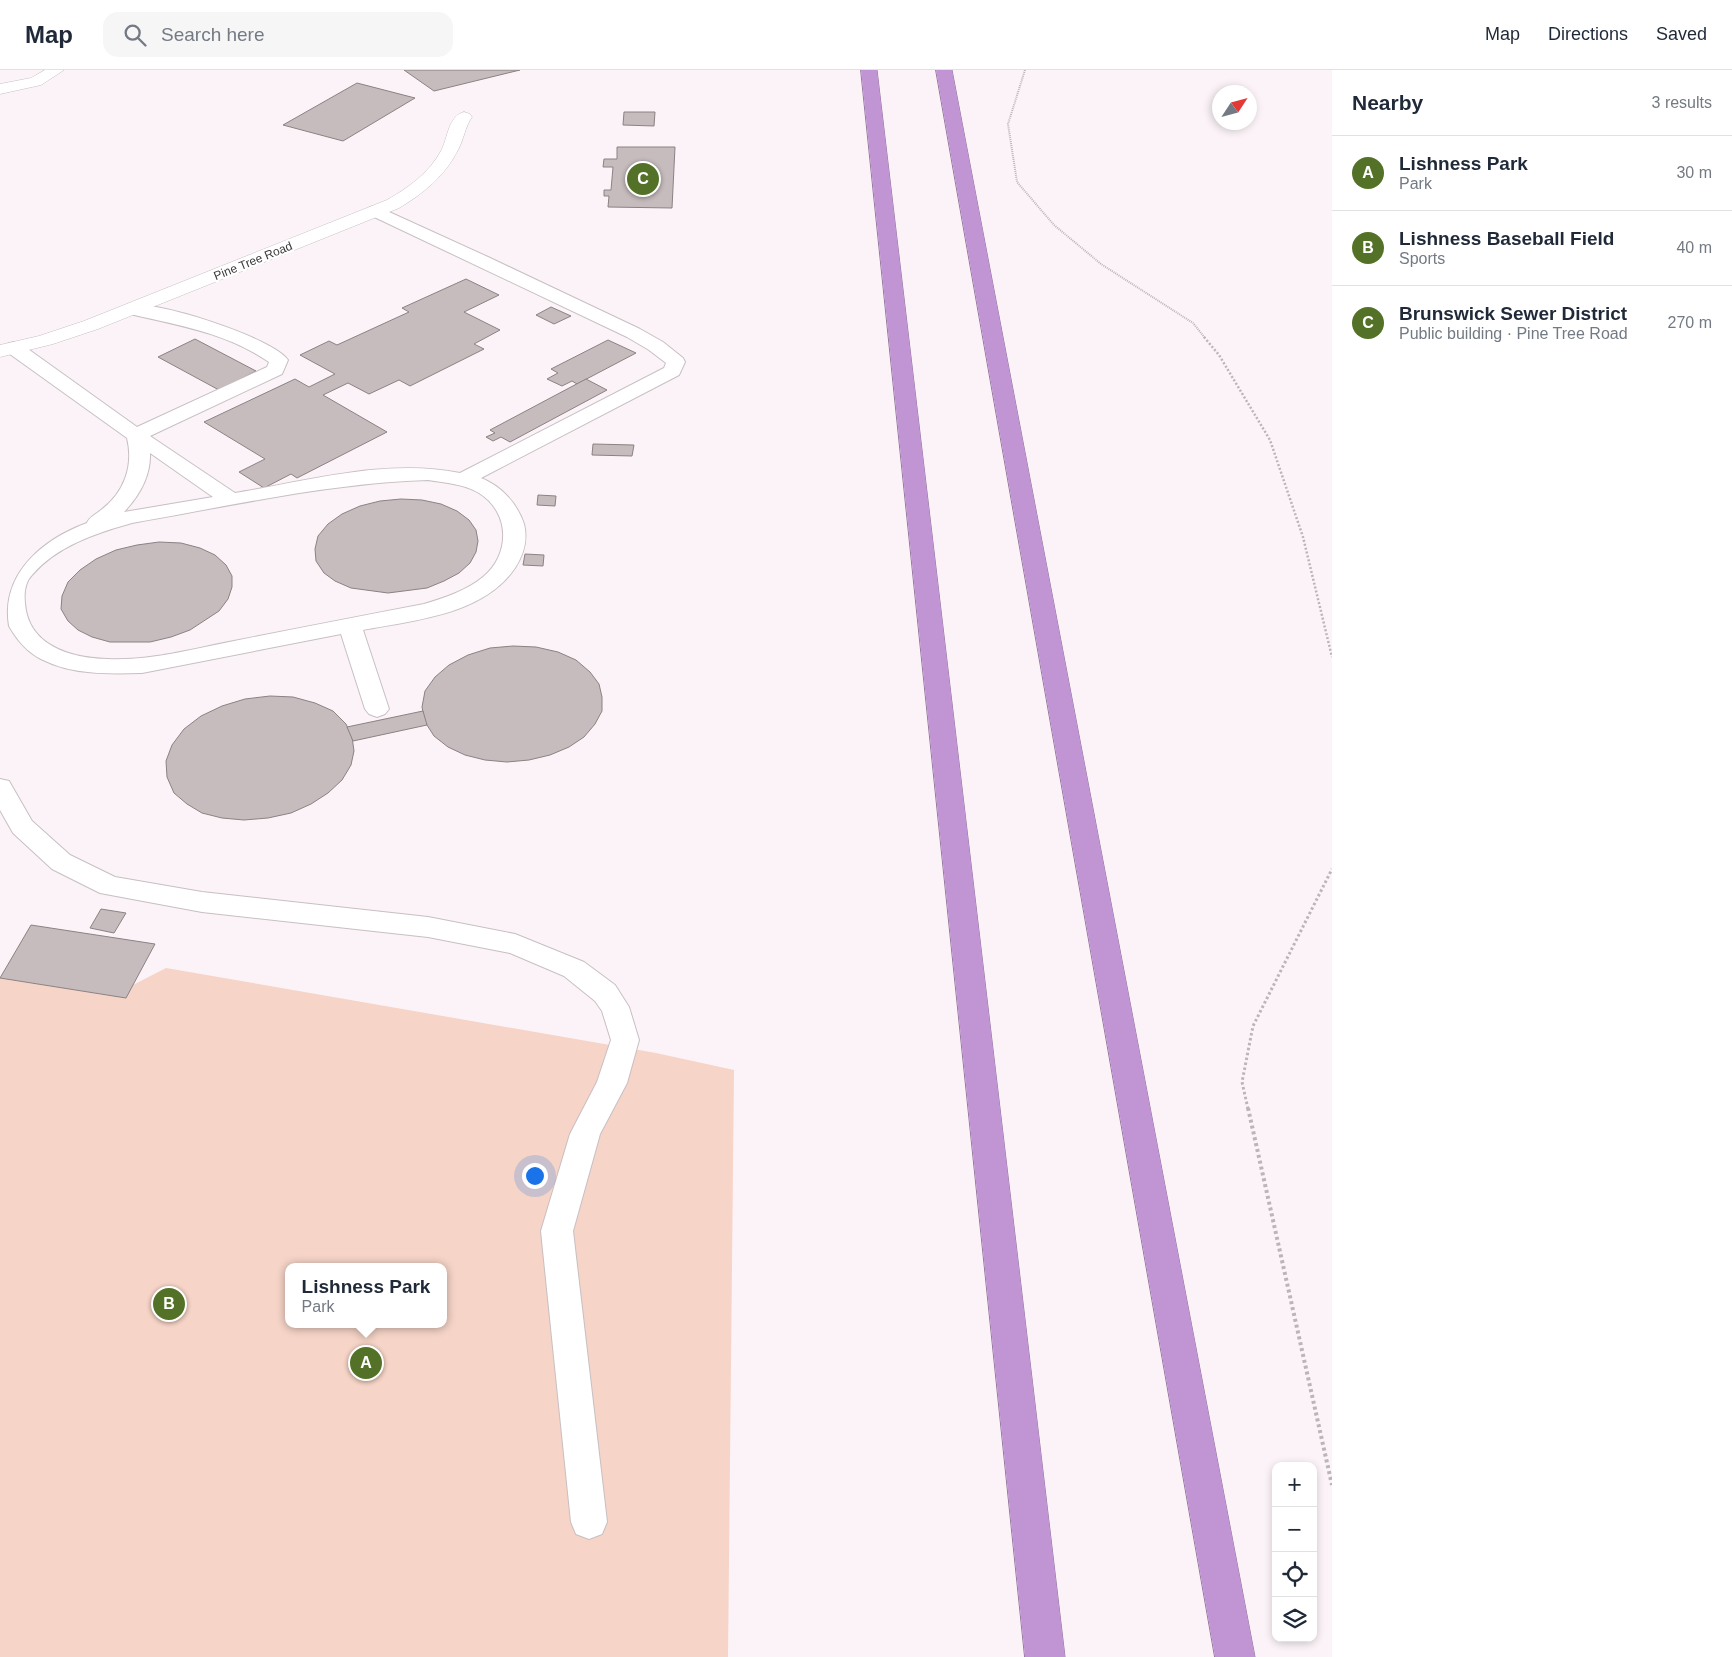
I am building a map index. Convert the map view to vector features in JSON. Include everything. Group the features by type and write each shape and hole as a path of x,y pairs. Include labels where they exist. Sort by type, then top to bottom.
{"highway":[{"path":"869,70 1045,1657"},
{"path":"944,70 1235,1657"}],"street":[{"path":"0,89 36,82 56,70"},
{"name":"Pine Tree Road","path":"7,350 61,335 132,309 393,204 429,180 452,147 457,125 464,117"}],"lane":[{"path":"376,211 496,266 633,334 666,352 676,362 672,372 462,480"},
{"path":"132,309 177,317 231,335 263,348 279,360 275,370 136,435"},
{"path":"7,350 232,500"},
{"path":"0,588 21,573 38,556 67,537 109,515 129,495 137,472 140,454 140,446 136,435"},
{"path":"21,573 12,598 16,618 32,643 61,660 99,668 142,666 428,610 447,604 474,592 496,577 510,557 515,538 510,514 498,497 482,486 462,480 428,474 390,475 348,480 129,517 67,537"},
{"path":"350,625 377,709"},
{"path":"0,787 22,827 61,862 109,886 202,902 428,927 515,944 574,969 605,993 615,1007 622,1022 625,1040 612,1083 585,1134 556,1230 589,1522"}],"path":[{"path":"1025,70 1008,124 1017,182 1054,225 1101,264 1193,323 1219,355 1270,440 1303,537 1332,657"},
{"path":"1332,870 1253,1026 1242,1082 1332,1485"}],"shaded area":[{"path":"166,968 656,1053 734,1070 728,1657 0,1657 0,978 126,998 133,985"}],"building":[{"path":"404,70 520,70 434,91"},
{"path":"357,83 415,98 343,141 283,125"},
{"path":"624,112 655,112 654,126 623,125"},
{"path":"617,147 675,147 672,208 608,207 609,196 604,196 604,190 611,190 613,167 603,167 604,159 617,159"},
{"path":"466,279 499,295 464,312 500,330 474,344 484,349 410,386 399,380 369,394 348,383 323,395 387,432 297,478 291,474 264,488 239,472 265,459 204,422 295,379 309,387 335,374 300,355 329,341 337,345 409,312 402,308"},
{"path":"551,307 571,316 554,324 536,315"},
{"path":"195,339 256,371 219,390 158,357"},
{"path":"608,340 636,353 577,384 572,381 562,386 547,379 558,373 551,369"},
{"path":"586,379 607,390 510,442 501,437 493,441 486,437 495,433 490,430"},
{"path":"593,444 634,445 632,456 592,455"},
{"path":"538,495 556,496 555,506 537,505"},
{"path":"422,500 441,504 457,511 469,520 476,530 478,541 476,552 470,563 459,573 427,588 388,593 351,588 335,581 324,573 316,561 315,549 318,536 328,524 342,514 360,506 380,501"},
{"path":"159,542 181,543 200,548 215,555 226,565 232,576 232,587 228,599 219,611 190,630 150,642 110,642 92,637 78,630 68,621 61,609 62,596 68,582 80,570 96,559 116,550"},
{"path":"525,554 544,555 543,566 523,565"},
{"path":"536,647 558,652 576,660 590,672 599,684 602,697 602,711 595,724 584,737 569,747 550,755 529,760 507,762 485,760 465,755 448,747 434,736 425,722 422,707 425,691 435,677 449,665 468,655 490,648"},
{"path":"270,696 293,697 315,703 333,711 346,724 352,737 354,751 351,765 342,780 328,793 311,804 291,813 268,818 244,820 222,818 202,813 174,793 167,777 166,761 172,745 184,729 201,716 222,706 245,699"},
{"path":"423,711 427,725 353,741 347,727"},
{"path":"101,909 126,913 114,933 90,928"},
{"path":"31,925 155,944 126,998 0,978"}],"place":[{"name":"Brunswick Sewer District","path":"643,179"},
{"name":"Lishness Baseball Field","path":"169,1304"},
{"name":"Lishness Park","path":"366,1363"}]}
